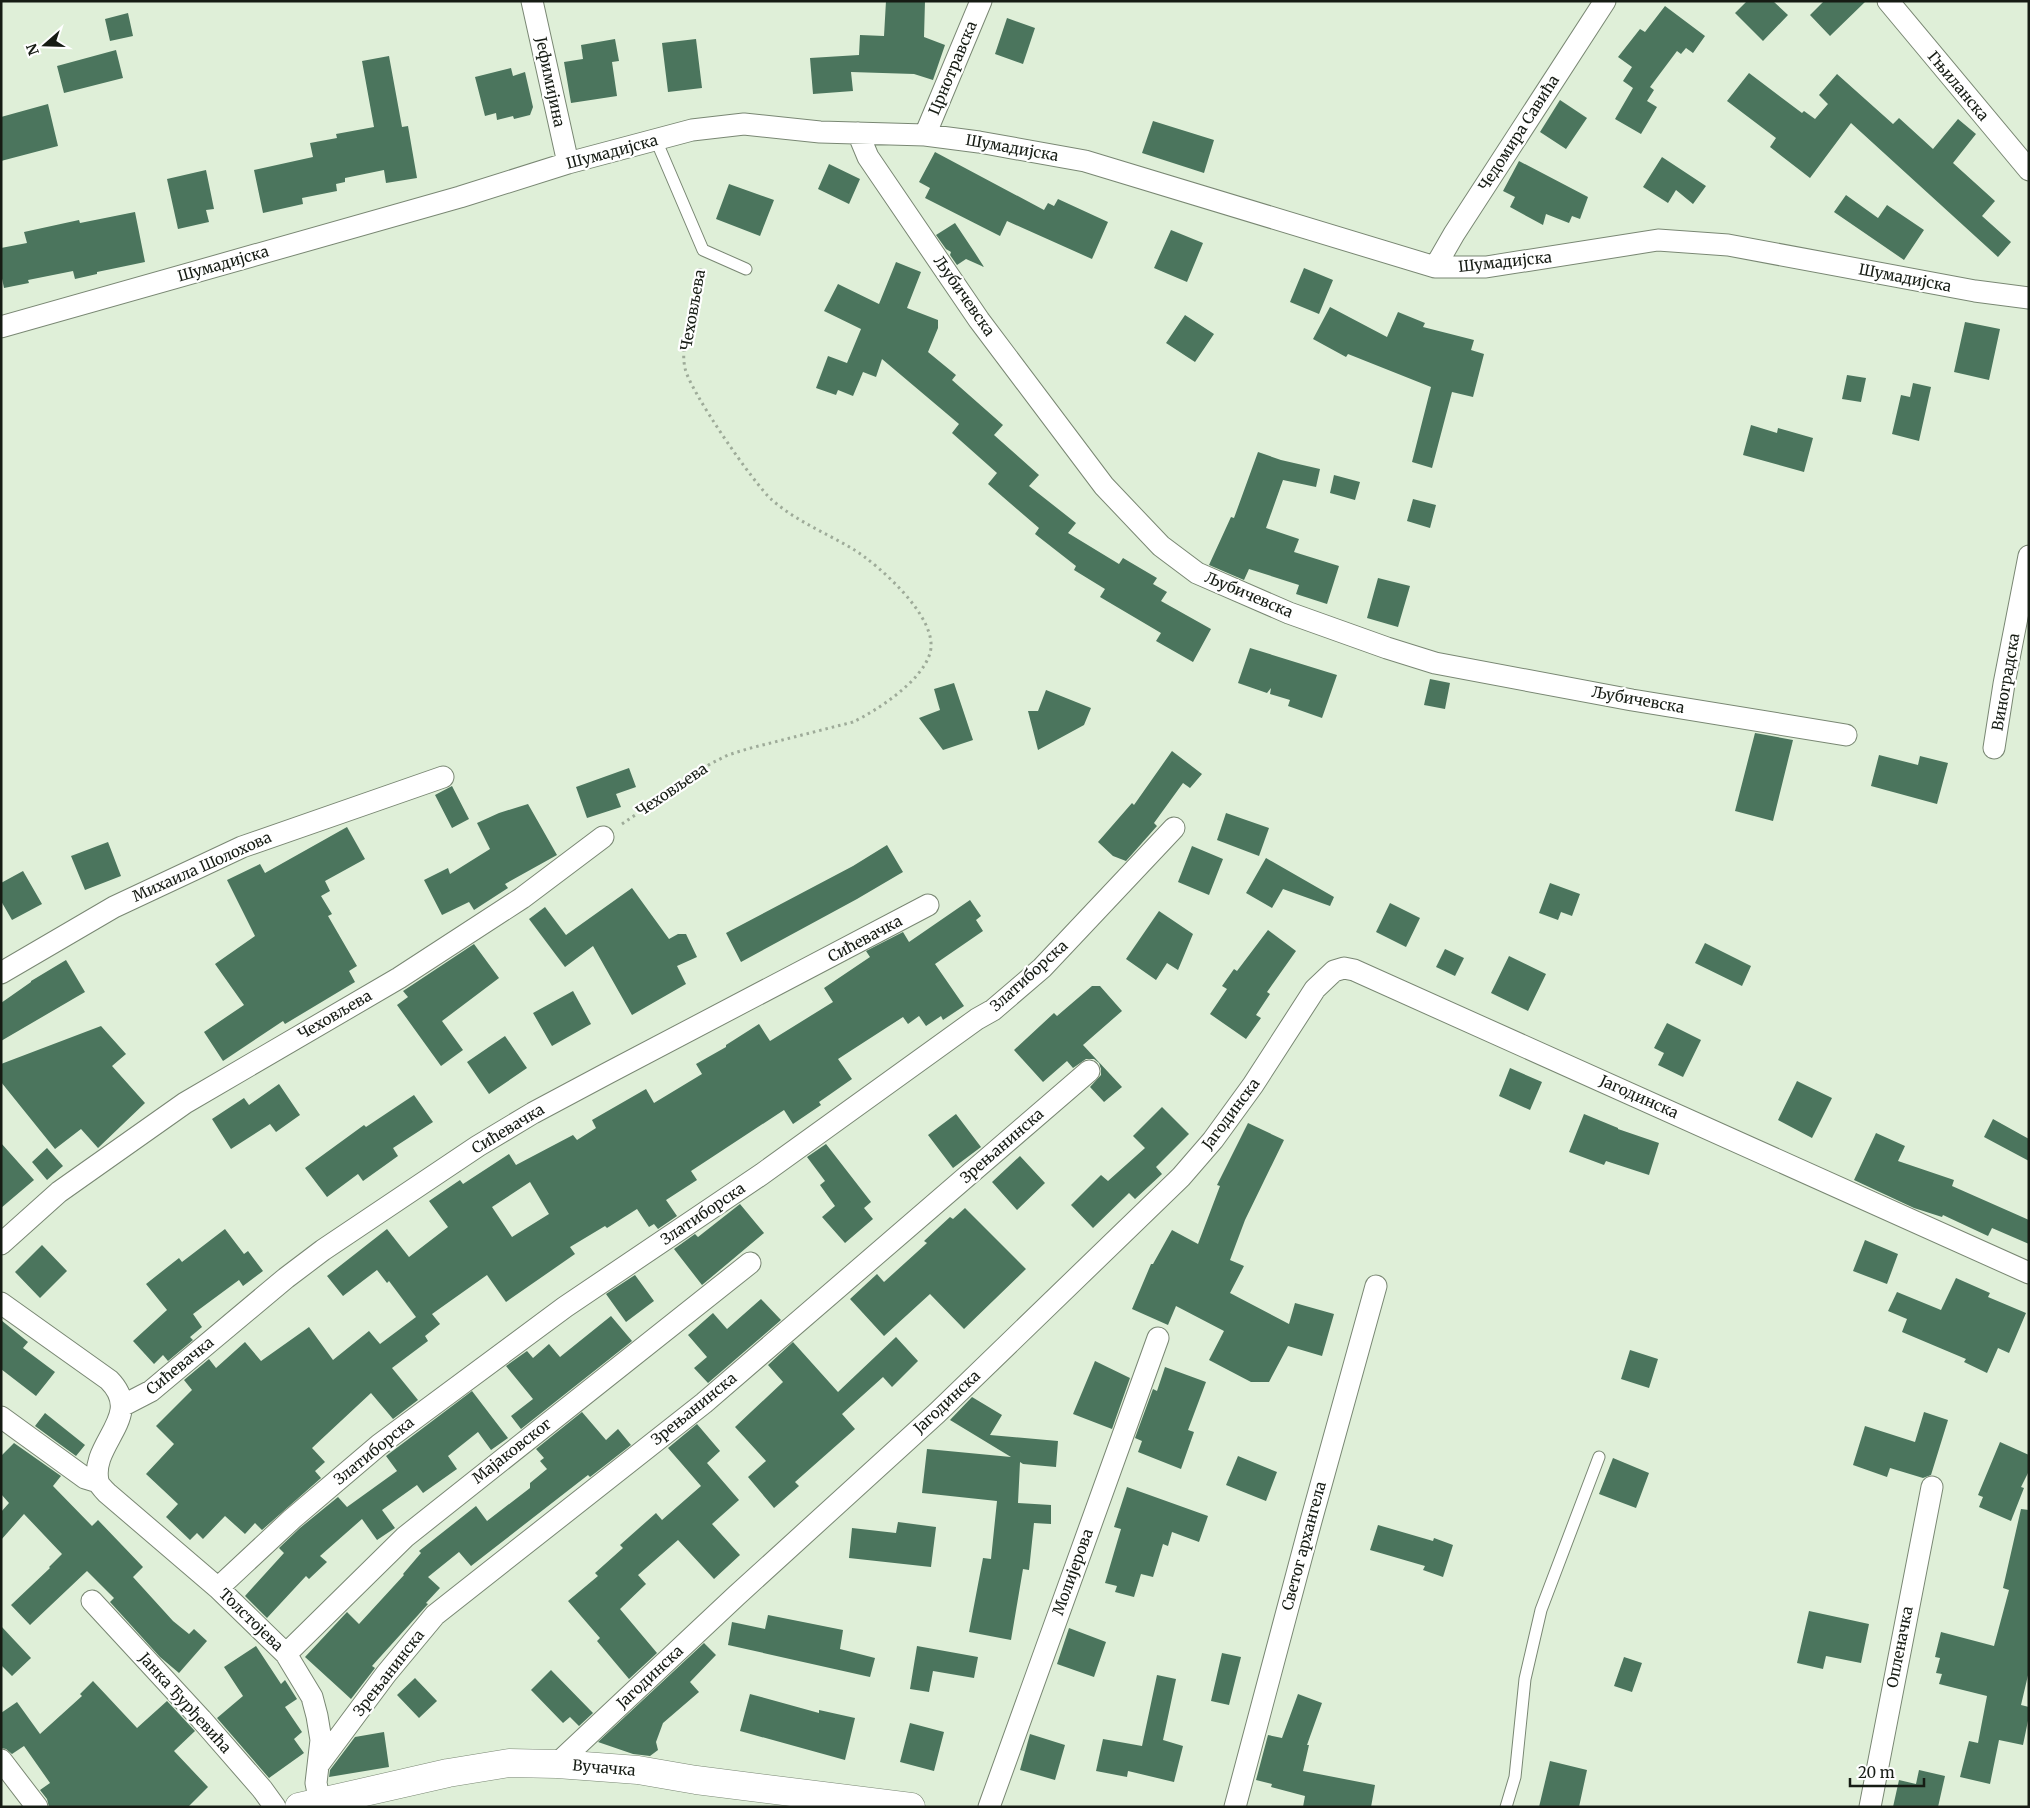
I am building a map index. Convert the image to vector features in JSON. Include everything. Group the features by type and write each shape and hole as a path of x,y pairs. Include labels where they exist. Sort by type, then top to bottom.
{"street":[{"name":"Јефимијина","path":"532,1 568,163"},
{"name":"Црнотравска","path":"925,135 981,1"},
{"name":"Чедомира Савића","path":"1434,267 1605,1"},
{"name":"Гњиланска","path":"1888,1 2029,170"},
{"name":"Шумадијска","path":"1,327 460,197 568,163 692,130 744,124 820,132 925,135 979,142 1085,161 1434,267 1486,267 1658,240 1728,245 1975,291 2029,298"},
{"name":"Љубичевска","path":"858,132 868,157 979,320 1104,486 1141,526 1189,568 1208,579 1289,613 1387,648 1435,662 1632,700 1846,735"},
{"name":"Виноградска","path":"1994,748 2004,684 2029,556"},
{"name":"Михаила Шолохова","path":"1,972 114,907 242,847 443,777"},
{"name":"Златиборска","path":"218,1588 292,1519 379,1445 565,1308 762,1174 977,1019 994,1010 1042,968 1174,828"},
{"name":"Чеховљева","path":"1,1244 59,1192 185,1103 399,978 522,898 603,838"},
{"name":"Сићевачка","path":"122,1406 150,1391 286,1278 323,1250 478,1146 533,1113 928,905"},
{"name":"Јагодинска","path":"557,1764 736,1596 937,1413 1181,1177 1213,1140 1253,1085 1315,989 1334,971 1344,968 1354,970 2029,1274"},
{"name":"Зрењанинска","path":"319,1764 386,1674 435,1615 704,1403 1089,1071"},
{"name":"Мајаковског","path":"286,1654 404,1537 750,1263"},
{"name":"Светог архангела","path":"1235,1807 1376,1286"},
{"path":"1,1303 110,1380 116,1387 122,1406 118,1422 103,1450 98,1468 98,1482"},
{"name":"Молијерова","path":"989,1807 1158,1338"},
{"name":"Толстојева","path":"1,1417 85,1478 98,1482 107,1493 218,1588 286,1654 312,1697 321,1740 313,1805"},
{"name":"Опленачка","path":"1870,1807 1932,1487"},
{"name":"Јанка Ђурђевића","path":"92,1601 201,1719 262,1789 275,1807"},
{"path":"1,1760 37,1807"},
{"name":"Вучачка","path":"313,1805 448,1773 509,1763 557,1764 638,1770 696,1780 911,1807"}],"lane":[{"path":"656,140 703,250 746,269"},
{"path":"1506,1807 1515,1777 1525,1679 1541,1610 1599,1457"}],"path":[{"name":"Чеховљева","path":"603,838 710,764 722,758 747,749 853,722 866,716 901,691 923,670 931,652 930,638 923,619 903,591 876,565 853,549 796,518 771,499 747,469 692,388 684,368 684,346 696,305 703,250"}],"building":[{"path":"886,1 925,1 924,37 945,45 933,80 914,74 851,72 853,91 813,94 810,58 859,55 860,35 884,36"},
{"path":"1747,1 1773,1 1788,15 1763,41 1735,13"},
{"path":"1824,1 1866,1 1830,36 1810,15"},
{"path":"1665,6 1705,36 1693,53 1686,48 1681,54 1677,51 1650,87 1654,90 1647,101 1657,107 1641,134 1615,119 1633,88 1623,81 1632,67 1618,57 1640,29 1645,32"},
{"path":"128,13 133,36 110,41 105,19"},
{"path":"1007,18 1035,28 1023,64 995,54"},
{"path":"615,39 619,61 612,62 617,96 571,103 564,62 583,59 581,45"},
{"path":"696,39 702,88 668,92 662,43"},
{"path":"116,50 123,78 64,93 57,66"},
{"path":"389,56 402,127 408,126 417,178 386,183 384,170 345,178 345,182 336,184 337,191 302,198 303,204 263,213 254,170 313,157 310,143 337,138 336,134 374,127 362,61"},
{"path":"511,68 513,76 525,72 533,107 530,115 514,119 513,116 497,120 496,113 485,116 475,77"},
{"path":"1749,73 1802,113 1804,111 1815,119 1828,104 1819,95 1837,74 1893,124 1899,118 1933,149 1958,119 1976,134 1953,163 1995,201 1982,216 2011,242 1998,257 1851,123 1810,178 1770,147 1776,138 1727,101"},
{"path":"1560,100 1587,118 1566,149 1540,132"},
{"path":"48,104 58,146 1,161 1,117"},
{"path":"1153,121 1214,140 1204,173 1142,153"},
{"path":"935,152 1044,210 1048,203 1054,206 1058,199 1108,222 1092,259 1007,221 1000,236 925,198 930,188 919,182"},
{"path":"1662,157 1706,186 1693,204 1676,190 1668,203 1643,187"},
{"path":"1519,161 1588,197 1580,219 1572,216 1569,223 1546,214 1543,225 1510,207 1515,197 1503,191"},
{"path":"829,164 860,179 849,204 818,189"},
{"path":"206,170 214,209 206,210 209,222 178,229 167,179"},
{"path":"729,184 774,200 760,236 716,219"},
{"path":"1846,195 1878,218 1887,205 1924,230 1904,260 1834,212"},
{"path":"135,212 145,262 97,272 97,274 75,279 73,271 28,280 29,283 4,288 1,274 1,248 27,243 24,232 79,220 80,223"},
{"path":"955,223 984,267 966,259 957,265 950,255 951,252 946,249 936,235"},
{"path":"1171,230 1203,243 1187,282 1154,268"},
{"path":"896,262 921,272 907,308 938,320 938,328 928,352 956,375 952,380 1003,425 994,435 1039,475 1029,486 1076,523 1068,533 1119,564 1123,558 1157,578 1153,584 1167,592 1161,601 1211,629 1193,662 1156,641 1161,633 1100,597 1105,589 1074,570 1076,566 1035,534 1039,528 988,484 997,473 952,433 959,424 882,359 876,377 863,372 853,396 838,390 836,395 816,388 828,356 847,363 861,329 824,311 838,284 879,304"},
{"path":"1304,268 1333,280 1319,314 1290,302"},
{"path":"1330,307 1387,337 1398,312 1425,323 1423,327 1474,340 1471,350 1484,354 1473,397 1452,392 1432,468 1412,462 1431,387 1348,354 1346,357 1313,339"},
{"path":"1185,315 1214,334 1195,362 1166,343"},
{"path":"1965,322 2000,329 1989,380 1954,372"},
{"path":"1847,375 1866,378 1861,402 1842,399"},
{"path":"1913,383 1931,387 1919,441 1892,434 1901,395 1910,397"},
{"path":"1751,425 1777,433 1778,428 1813,438 1804,472 1743,455"},
{"path":"1258,452 1281,460 1320,469 1316,487 1283,480 1266,528 1299,539 1294,552 1339,566 1327,604 1296,594 1299,585 1249,569 1244,580 1209,565 1231,517 1234,518"},
{"path":"1334,475 1360,482 1355,500 1330,493"},
{"path":"1413,499 1436,505 1430,528 1407,521"},
{"path":"1378,578 1410,586 1398,627 1367,618"},
{"path":"1250,648 1337,675 1322,718 1288,706 1290,700 1270,694 1271,688 1267,693 1238,683"},
{"path":"1430,679 1450,683 1445,709 1424,705"},
{"path":"954,683 973,740 943,750 919,718 940,710 934,689"},
{"path":"1046,690 1091,708 1084,725 1038,750 1028,711 1038,711"},
{"path":"1755,733 1793,740 1773,821 1735,811"},
{"path":"1172,751 1202,774 1190,788 1183,783 1154,823 1157,826 1126,861 1113,856 1098,842 1132,803 1134,805"},
{"path":"1879,755 1918,765 1920,756 1948,763 1937,804 1871,786"},
{"path":"629,768 636,787 616,794 621,807 587,818 576,787"},
{"path":"452,786 469,819 452,828 435,795"},
{"path":"528,804 557,855 505,884 508,888 474,910 469,902 442,915 424,880 448,868 450,874 490,849 477,823 499,813"},
{"path":"1226,813 1269,828 1259,856 1217,840"},
{"path":"347,827 365,859 325,881 330,891 321,896 332,914 328,916 357,966 349,971 355,982 285,1024 283,1021 223,1061 204,1032 244,1005 215,964 255,936 227,880 260,864 265,873"},
{"path":"108,842 121,876 85,890 71,856"},
{"path":"887,845 903,872 741,962 726,933 853,866"},
{"path":"1192,846 1223,859 1209,895 1178,882"},
{"path":"1266,858 1334,897 1330,906 1283,889 1272,908 1246,893"},
{"path":"23,871 42,904 12,920 1,901 1,883"},
{"path":"1550,883 1580,894 1572,916 1561,912 1558,920 1539,913"},
{"path":"632,888 669,939 678,934 686,934 697,957 677,966 686,984 632,1015 593,946 565,967 529,919 545,907 566,935"},
{"path":"970,900 981,916 976,920 983,931 935,964 964,1006 943,1020 941,1016 926,1026 919,1016 908,1024 903,1017 838,1059 852,1079 819,1102 821,1105 793,1124 784,1110 691,1171 697,1180 666,1200 677,1216 658,1229 654,1224 649,1227 637,1209 607,1228 605,1226 570,1247 575,1254 506,1302 487,1275 432,1314 440,1324 425,1336 428,1341 392,1368 418,1400 393,1419 371,1393 312,1448 325,1462 315,1471 321,1478 262,1530 255,1523 245,1534 225,1516 203,1539 197,1533 190,1540 166,1517 178,1504 146,1474 174,1444 156,1426 192,1390 184,1380 209,1359 216,1368 245,1342 261,1361 309,1327 333,1360 369,1331 380,1344 416,1317 389,1281 387,1283 377,1270 343,1296 327,1276 387,1229 409,1257 448,1227 429,1201 460,1180 463,1184 509,1154 516,1165 573,1135 577,1140 596,1128 592,1120 646,1089 654,1103 702,1074 696,1064 726,1047 726,1045 759,1024 770,1041 833,1002 824,988 870,957 866,951 903,932 909,942","holes":["530,1182 549,1214 512,1237 492,1207"]},
{"path":"1390,903 1420,918 1406,947 1376,932"},
{"path":"1159,911 1193,934 1178,970 1167,963 1156,980 1126,959"},
{"path":"1268,930 1296,951 1267,992 1270,994 1256,1015 1261,1018 1246,1039 1210,1014 1227,989 1222,986 1234,969 1237,971"},
{"path":"1705,943 1751,966 1742,986 1695,963"},
{"path":"474,944 499,978 442,1021 463,1050 441,1066 397,1005 408,997 403,991"},
{"path":"1445,949 1464,958 1455,976 1436,967"},
{"path":"1509,956 1546,974 1528,1011 1491,993"},
{"path":"66,960 85,992 1,1041 1,1003 31,981"},
{"path":"1092,986 1100,986 1122,1011 1083,1045 1122,1087 1104,1102 1090,1087 1101,1075 1099,1063 1094,1059 1086,1059 1073,1068 1067,1061 1043,1082 1014,1050 1054,1013 1057,1016"},
{"path":"573,991 591,1024 552,1046 533,1013"},
{"path":"1667,1023 1701,1040 1683,1077 1658,1065 1664,1053 1654,1048"},
{"path":"101,1026 126,1054 112,1066 145,1103 98,1148 81,1129 55,1149 1,1082 1,1064"},
{"path":"505,1036 527,1068 489,1094 467,1062"},
{"path":"1510,1068 1542,1082 1530,1110 1499,1096"},
{"path":"1797,1081 1832,1098 1812,1138 1778,1120"},
{"path":"279,1084 300,1115 276,1132 270,1124 231,1149 212,1119 244,1098 249,1105"},
{"path":"414,1095 433,1122 393,1148 398,1156 363,1181 358,1174 327,1197 305,1168 364,1125 366,1127"},
{"path":"1162,1107 1189,1134 1156,1167 1162,1174 1135,1199 1129,1193 1093,1228 1071,1205 1101,1175 1108,1181 1145,1148 1133,1136"},
{"path":"956,1114 981,1147 953,1168 928,1135"},
{"path":"1584,1114 1618,1129 1659,1143 1649,1175 1606,1161 1604,1165 1569,1152"},
{"path":"1993,1119 2029,1139 2029,1161 1984,1137"},
{"path":"1248,1123 1284,1140 1245,1220 1230,1260 1244,1266 1230,1293 1289,1324 1295,1303 1334,1314 1322,1356 1288,1346 1269,1382 1251,1382 1209,1360 1224,1331 1176,1306 1168,1325 1132,1309 1151,1264 1153,1264 1172,1230 1198,1244 1220,1186 1217,1185"},
{"path":"1876,1133 1905,1146 1898,1161 1954,1180 1952,1186 2029,1220 2029,1244 1992,1228 1988,1236 1943,1215 1942,1217 1914,1208 1854,1180"},
{"path":"1,1143 34,1180 1,1208"},
{"path":"826,1144 871,1202 864,1208 873,1219 845,1243 822,1217 835,1206 820,1185 825,1181 807,1157"},
{"path":"47,1148 63,1166 47,1180 32,1162"},
{"path":"1020,1156 1045,1183 1017,1210 992,1182"},
{"path":"740,1204 764,1233 702,1285 674,1249 695,1234 698,1237"},
{"path":"965,1208 1026,1269 964,1329 930,1294 884,1336 850,1299 877,1274 884,1282 927,1243 924,1241 950,1217 953,1219"},
{"path":"225,1229 244,1254 248,1251 263,1271 243,1286 239,1280 193,1314 202,1327 190,1337 193,1340 168,1361 163,1355 154,1364 133,1341 167,1310 146,1284 179,1258 182,1262"},
{"path":"1865,1240 1898,1254 1887,1284 1853,1271"},
{"path":"42,1245 67,1271 40,1298 15,1272"},
{"path":"635,1275 654,1301 626,1322 606,1294"},
{"path":"1956,1278 1990,1293 1988,1297 2026,1313 2009,1353 1998,1348 1987,1373 1964,1362 1966,1359 1902,1332 1907,1319 1888,1311 1897,1292 1941,1310"},
{"path":"761,1299 781,1320 708,1383 694,1368 707,1357 688,1335 713,1313 727,1329"},
{"path":"611,1316 632,1341 521,1429 511,1416 533,1399 506,1366 527,1351 533,1358 549,1344 560,1357"},
{"path":"1,1320 28,1342 23,1348 55,1372 36,1396 1,1369"},
{"path":"896,1337 918,1361 892,1387 883,1377 842,1414 855,1429 795,1482 799,1486 774,1508 748,1477 766,1461 735,1427 783,1382 768,1365 793,1342 838,1392"},
{"path":"1630,1350 1658,1359 1649,1388 1621,1379"},
{"path":"1095,1361 1130,1378 1112,1429 1073,1414"},
{"path":"1165,1367 1206,1382 1188,1430 1194,1432 1181,1469 1138,1452 1142,1441 1135,1438 1153,1389 1157,1391"},
{"path":"472,1391 508,1438 491,1450 478,1432 448,1456 457,1469 423,1493 417,1485 382,1510 395,1528 377,1540 362,1519 320,1556 327,1562 309,1579 306,1576 267,1618 245,1596 284,1553 279,1548 300,1528 338,1497 347,1507 397,1471 386,1456"},
{"path":"972,1397 1002,1415 990,1435 1058,1441 1056,1467 1023,1464 1020,1462 1018,1503 1051,1505 1051,1524 1034,1523 1029,1570 1023,1569 1011,1640 969,1632 983,1558 991,1559 997,1501 922,1493 927,1449 1011,1457 950,1420"},
{"path":"582,1412 606,1440 618,1429 631,1445 590,1477 588,1475 471,1566 459,1552 428,1577 440,1588 372,1666 375,1668 351,1699 305,1657 347,1612 359,1624 404,1575 421,1553 419,1551 476,1506 487,1521 530,1488 530,1483 547,1469 540,1461 544,1458 536,1449"},
{"path":"1924,1412 1948,1420 1931,1475 1923,1478 1890,1468 1887,1477 1853,1465 1865,1426 1915,1442"},
{"path":"45,1413 85,1445 76,1456 35,1426"},
{"path":"697,1424 720,1451 707,1463 739,1500 712,1524 740,1555 714,1579 678,1540 638,1575 646,1584 620,1609 657,1653 629,1679 597,1641 600,1638 568,1601 598,1576 595,1573 623,1548 620,1545 656,1513 662,1520 701,1486 668,1448"},
{"path":"2000,1442 2029,1455 2029,1471 2021,1487 2024,1488 2011,1521 1979,1507 1983,1497 1978,1495"},
{"path":"14,1443 61,1476 53,1486 92,1526 98,1520 143,1567 133,1577 173,1621 189,1634 194,1629 207,1641 179,1673 160,1657 110,1602 114,1598 87,1571 30,1625 11,1605 62,1554 24,1514 1,1540 1,1512 9,1503 1,1494 1,1456"},
{"path":"1238,1456 1277,1472 1266,1501 1226,1485"},
{"path":"1613,1458 1649,1473 1636,1508 1599,1494"},
{"path":"1127,1487 1208,1516 1199,1542 1172,1532 1168,1546 1163,1544 1153,1577 1141,1574 1134,1597 1115,1592 1117,1586 1105,1583 1121,1529 1114,1527"},
{"path":"2021,1509 2029,1510 2029,1671 2021,1705 2029,1707 2029,1716 2023,1745 1999,1740 1990,1784 1960,1777 1969,1741 1978,1743 1987,1696 1939,1684 1942,1674 1936,1673 1940,1658 1935,1657 1941,1632 1994,1646 2009,1590 2003,1588"},
{"path":"898,1522 936,1527 931,1567 849,1558 852,1528 896,1533"},
{"path":"1378,1525 1433,1541 1434,1538 1453,1545 1443,1577 1423,1570 1425,1566 1370,1550"},
{"path":"1809,1611 1869,1624 1861,1663 1826,1656 1823,1669 1797,1663"},
{"path":"768,1615 843,1630 840,1649 875,1658 870,1677 728,1645 732,1622 765,1629"},
{"path":"1,1626 31,1658 12,1676 1,1665"},
{"path":"1069,1628 1106,1642 1094,1677 1057,1664"},
{"path":"704,1643 716,1655 690,1682 699,1692 663,1723 656,1742 658,1750 650,1756 633,1754 598,1742"},
{"path":"256,1646 281,1684 285,1680 297,1699 285,1707 302,1732 294,1739 304,1753 269,1778 217,1718 243,1696 224,1667"},
{"path":"917,1646 978,1657 974,1678 933,1671 929,1692 910,1689"},
{"path":"1222,1653 1241,1657 1229,1705 1211,1701"},
{"path":"1624,1657 1642,1663 1632,1692 1614,1686"},
{"path":"551,1670 593,1713 579,1726 570,1717 563,1723 531,1690"},
{"path":"1157,1675 1176,1679 1163,1740 1183,1746 1174,1782 1128,1771 1127,1777 1096,1771 1103,1739 1142,1746"},
{"path":"415,1678 437,1701 419,1718 397,1695"},
{"path":"93,1681 137,1728 167,1701 195,1731 174,1751 208,1787 188,1807 49,1807 47,1799 40,1790 50,1783 24,1746 12,1754 6,1749 1,1748 1,1713 17,1702 40,1734 82,1696 80,1694"},
{"path":"750,1694 819,1713 819,1710 855,1718 845,1760 740,1731"},
{"path":"1298,1694 1322,1703 1307,1745 1309,1745 1303,1771 1375,1785 1371,1807 1303,1807 1305,1796 1271,1787 1272,1784 1256,1780 1268,1735 1282,1738"},
{"path":"910,1723 944,1732 934,1771 900,1762"},
{"path":"384,1732 389,1767 329,1777 330,1770 355,1737"},
{"path":"1030,1734 1065,1745 1055,1780 1020,1770"},
{"path":"1550,1761 1587,1770 1579,1807 1539,1807"},
{"path":"1919,1770 1945,1776 1938,1807 1893,1807 1899,1780 1916,1784"}]}
